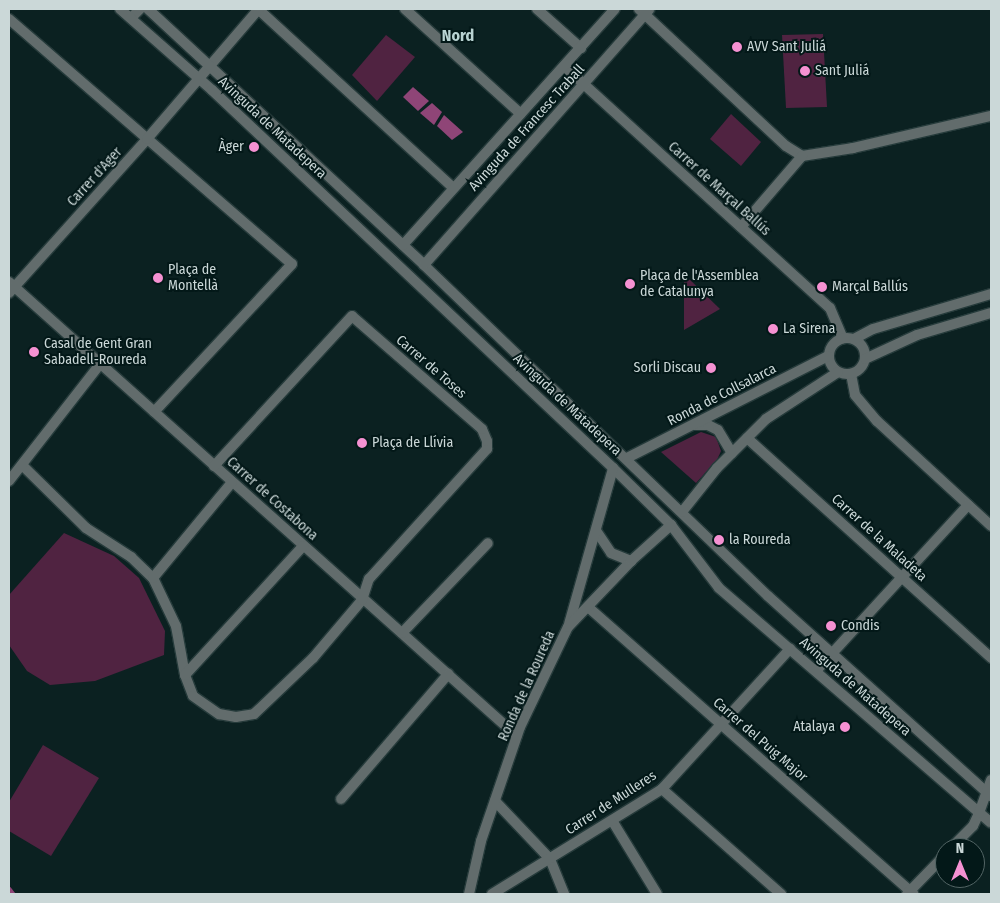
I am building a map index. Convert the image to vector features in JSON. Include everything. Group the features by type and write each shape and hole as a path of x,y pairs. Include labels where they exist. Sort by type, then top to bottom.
{"street":[{"name":"Avinguda de Matadepera","path":"120,9 200,79 613,468 671,525 719,588 991,823"},
{"path":"131,18 140,9"},
{"name":"Avinguda de Matadepera","path":"148,9 212,64 832,654 989,794"},
{"path":"258,9 452,187"},
{"name":"Carrer d'Ager","path":"10,287 147,139 258,9"},
{"path":"405,9 522,114"},
{"path":"537,9 581,48"},
{"name":"Avinguda de Francesc Traball","path":"403,245 452,187 522,114 615,9"},
{"path":"644,11 786,146 802,156"},
{"name":"Avinguda de Francesc Traball","path":"424,265 584,86 644,11"},
{"path":"9,19 292,264 154,412"},
{"name":"Carrer de Marçal Ballús","path":"565,67 830,308 843,338"},
{"path":"742,227 802,156 853,148 991,116"},
{"name":"Carrer de Costabona","path":"10,287 100,364 362,600 402,633 517,736"},
{"path":"838,372 828,356 832,345 843,338 854,339 873,330 991,294"},
{"path":"682,512 732,453 782,407 838,372 851,374 860,368 865,359 917,335 991,313"},
{"name":"Carrer de Toses","path":"153,578 176,626 185,675 193,696 219,714 236,718 254,714 313,658 362,600 369,579 487,449 487,441 482,429 352,316 214,466"},
{"path":"854,339 863,348 865,359"},
{"name":"Ronda de Collsalarca","path":"613,468 627,458 828,356"},
{"path":"9,481 100,364"},
{"path":"851,374 855,395 878,421 991,526"},
{"path":"694,425 708,426 718,430 732,453"},
{"name":"Carrer de la Maladeta","path":"747,438 991,658"},
{"path":"22,465 81,524 131,557 153,578 232,482"},
{"path":"568,627 598,532 613,468"},
{"path":"816,671 900,576 968,505"},
{"name":"Ronda de la Roureda","path":"469,894 475,862 517,736 568,627 631,561 671,525 682,512"},
{"path":"598,532 611,553 631,561"},
{"path":"402,633 488,543"},
{"path":"185,675 303,546"},
{"name":"Carrer del Puig Major","path":"588,607 911,893"},
{"name":"Carrer de Mulleres","path":"492,894 612,822 662,789 790,649"},
{"path":"341,799 448,674"},
{"path":"962,838 973,826 989,794 991,780"},
{"path":"662,789 780,894"},
{"path":"495,801 550,859 564,894"},
{"path":"612,822 657,894"},
{"path":"911,893 935,866"}],"shaded area":[{"name":"Sant Juliá","path":"823,34 827,107 786,108 782,35"},
{"path":"386,35 415,57 377,101 352,75"},
{"path":"413,87 429,101 418,111 403,97"},
{"path":"432,103 442,112 434,125 420,113"},
{"path":"731,114 761,142 741,166 710,139"},
{"path":"444,115 463,132 452,140 437,126"},
{"path":"684,274 720,309 684,330"},
{"path":"701,432 716,437 721,451 717,460 696,483 661,452"},
{"path":"64,533 114,556 139,578 165,631 164,655 95,681 50,685 27,671 9,645 9,595"},
{"path":"43,745 99,778 51,856 9,831 9,802"}],"waterway":[{"path":"9,889 13,894"}],"place":[{"name":"AVV Sant Juliá","path":"737,47"},
{"name":"Sant Juliá","path":"805,71"},
{"name":"Àger","path":"254,147"},
{"name":"Plaça de Montellà","path":"158,278"},
{"name":"Plaça de l'Assemblea de Catalunya","path":"630,284"},
{"name":"Marçal Ballús","path":"822,287"},
{"name":"La Sirena","path":"773,329"},
{"name":"Casal de Gent Gran Sabadell-Roureda","path":"34,352"},
{"name":"Sorli Discau","path":"711,368"},
{"name":"Plaça de Llívia","path":"362,443"},
{"name":"la Roureda","path":"719,540"},
{"name":"Condis","path":"831,626"},
{"name":"Atalaya","path":"845,727"}],"district":[{"name":"Nord","path":"458,36"}]}
